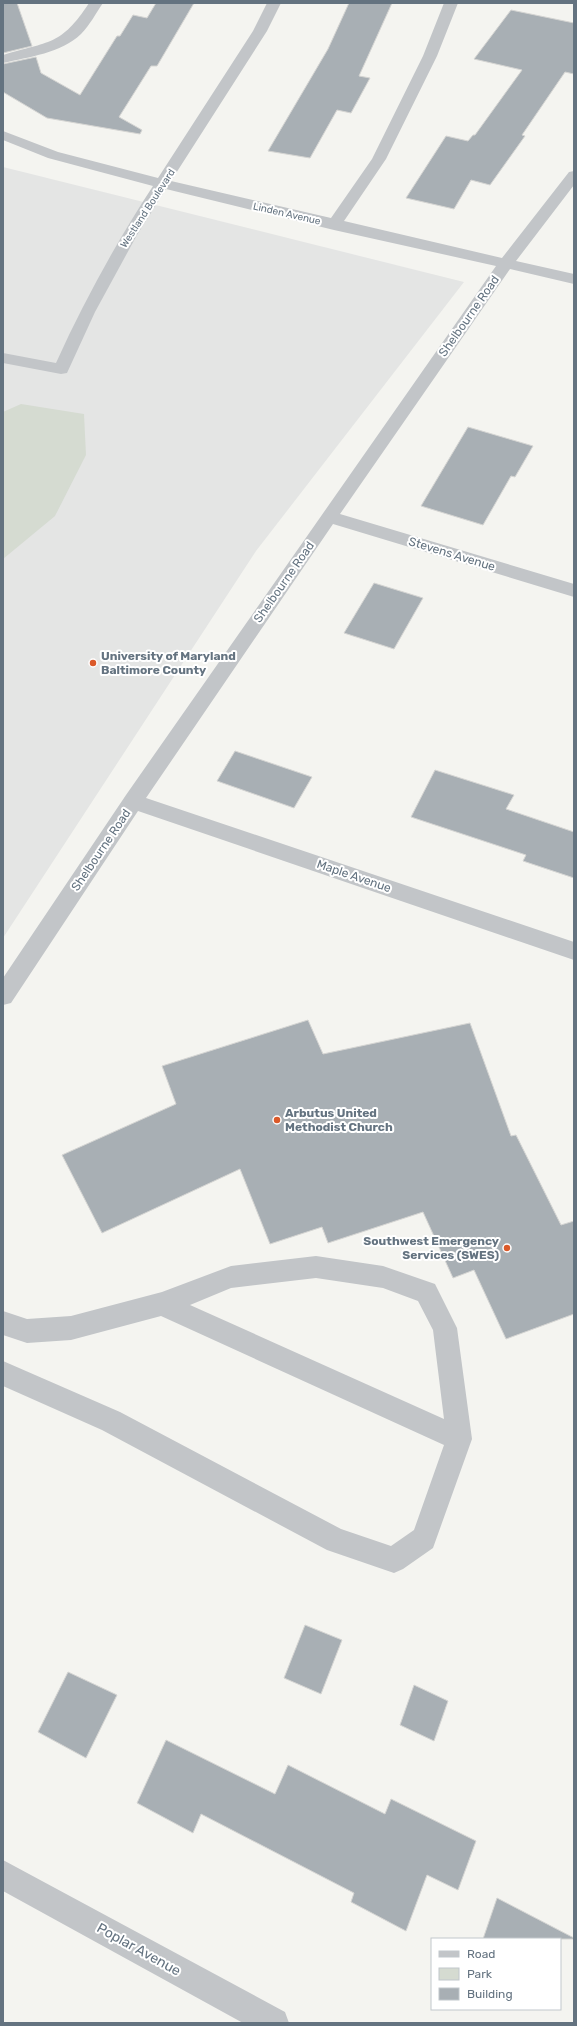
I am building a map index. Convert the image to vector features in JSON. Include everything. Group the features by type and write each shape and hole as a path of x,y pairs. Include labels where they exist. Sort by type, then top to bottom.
{"street":[{"path":"3,59 58,44 68,38 77,31 96,3"},
{"name":"Westland Boulevard","path":"3,358 61,369 108,271 129,235 260,30 274,3"},
{"path":"334,224 379,159 430,56 451,3"},
{"name":"Linden Avenue","path":"3,135 53,155 163,184 574,278"},
{"name":"Shelbourne Road","path":"3,996 133,801 329,517 506,263 574,175"},
{"name":"Stevens Avenue","path":"329,517 574,591"},
{"name":"Maple Avenue","path":"133,801 574,951"},
{"path":"3,1323 26,1331 70,1328 162,1304 231,1277 316,1266 383,1277 426,1292 445,1328 459,1439 424,1539 394,1560 336,1541 111,1421 3,1373"},
{"path":"162,1304 459,1439"},
{"name":"Poplar Avenue","path":"3,1875 274,2023"}],"shaded area":[{"name":"University of Maryland Baltimore County","path":"3,167 464,282 256,551 3,938"}],"green space":[{"path":"21,404 84,414 86,455 55,516 3,559 3,412"}],"building":[{"path":"3,3 17,3 32,46 3,53"},
{"path":"156,3 194,3 157,66 151,66 119,117 142,130 140,134 47,118 3,92 3,64 36,57 41,73 80,95 117,36 120,36 133,15 147,18"},
{"path":"349,3 392,3 359,76 370,78 351,113 337,110 310,158 268,151 328,49"},
{"path":"511,10 574,23 574,74 565,72 522,135 525,136 490,185 471,180 454,209 406,198 446,136 468,141 473,135 475,135 522,70 474,59"},
{"path":"468,427 533,446 515,477 511,476 483,525 421,506"},
{"path":"374,583 423,598 394,649 344,633"},
{"path":"235,751 312,777 294,808 217,781"},
{"path":"435,770 514,795 506,809 574,832 574,878 523,861 526,855 411,817"},
{"name":"Arbutus United Methodist Church","path":"308,1020 323,1054 470,1023 511,1136 516,1135 561,1225 574,1221 574,1314 506,1339 474,1270 453,1278 423,1212 328,1243 322,1227 270,1244 240,1169 102,1233 62,1155 176,1104 162,1066"},
{"path":"305,1625 342,1640 321,1694 284,1678"},
{"path":"68,1672 117,1695 86,1758 38,1732"},
{"path":"414,1685 448,1701 434,1741 400,1725"},
{"path":"166,1740 275,1794 288,1765 385,1814 391,1799 476,1841 458,1890 427,1875 406,1931 351,1902 354,1893 201,1814 193,1833 137,1803"},
{"path":"497,1898 574,1939 561,1938 483,1938"}],"place":[{"name":"University of Maryland Baltimore County","path":"93,663"},
{"name":"Arbutus United Methodist Church","path":"277,1120"},
{"name":"Southwest Emergency Services (SWES)","path":"507,1248"}]}
